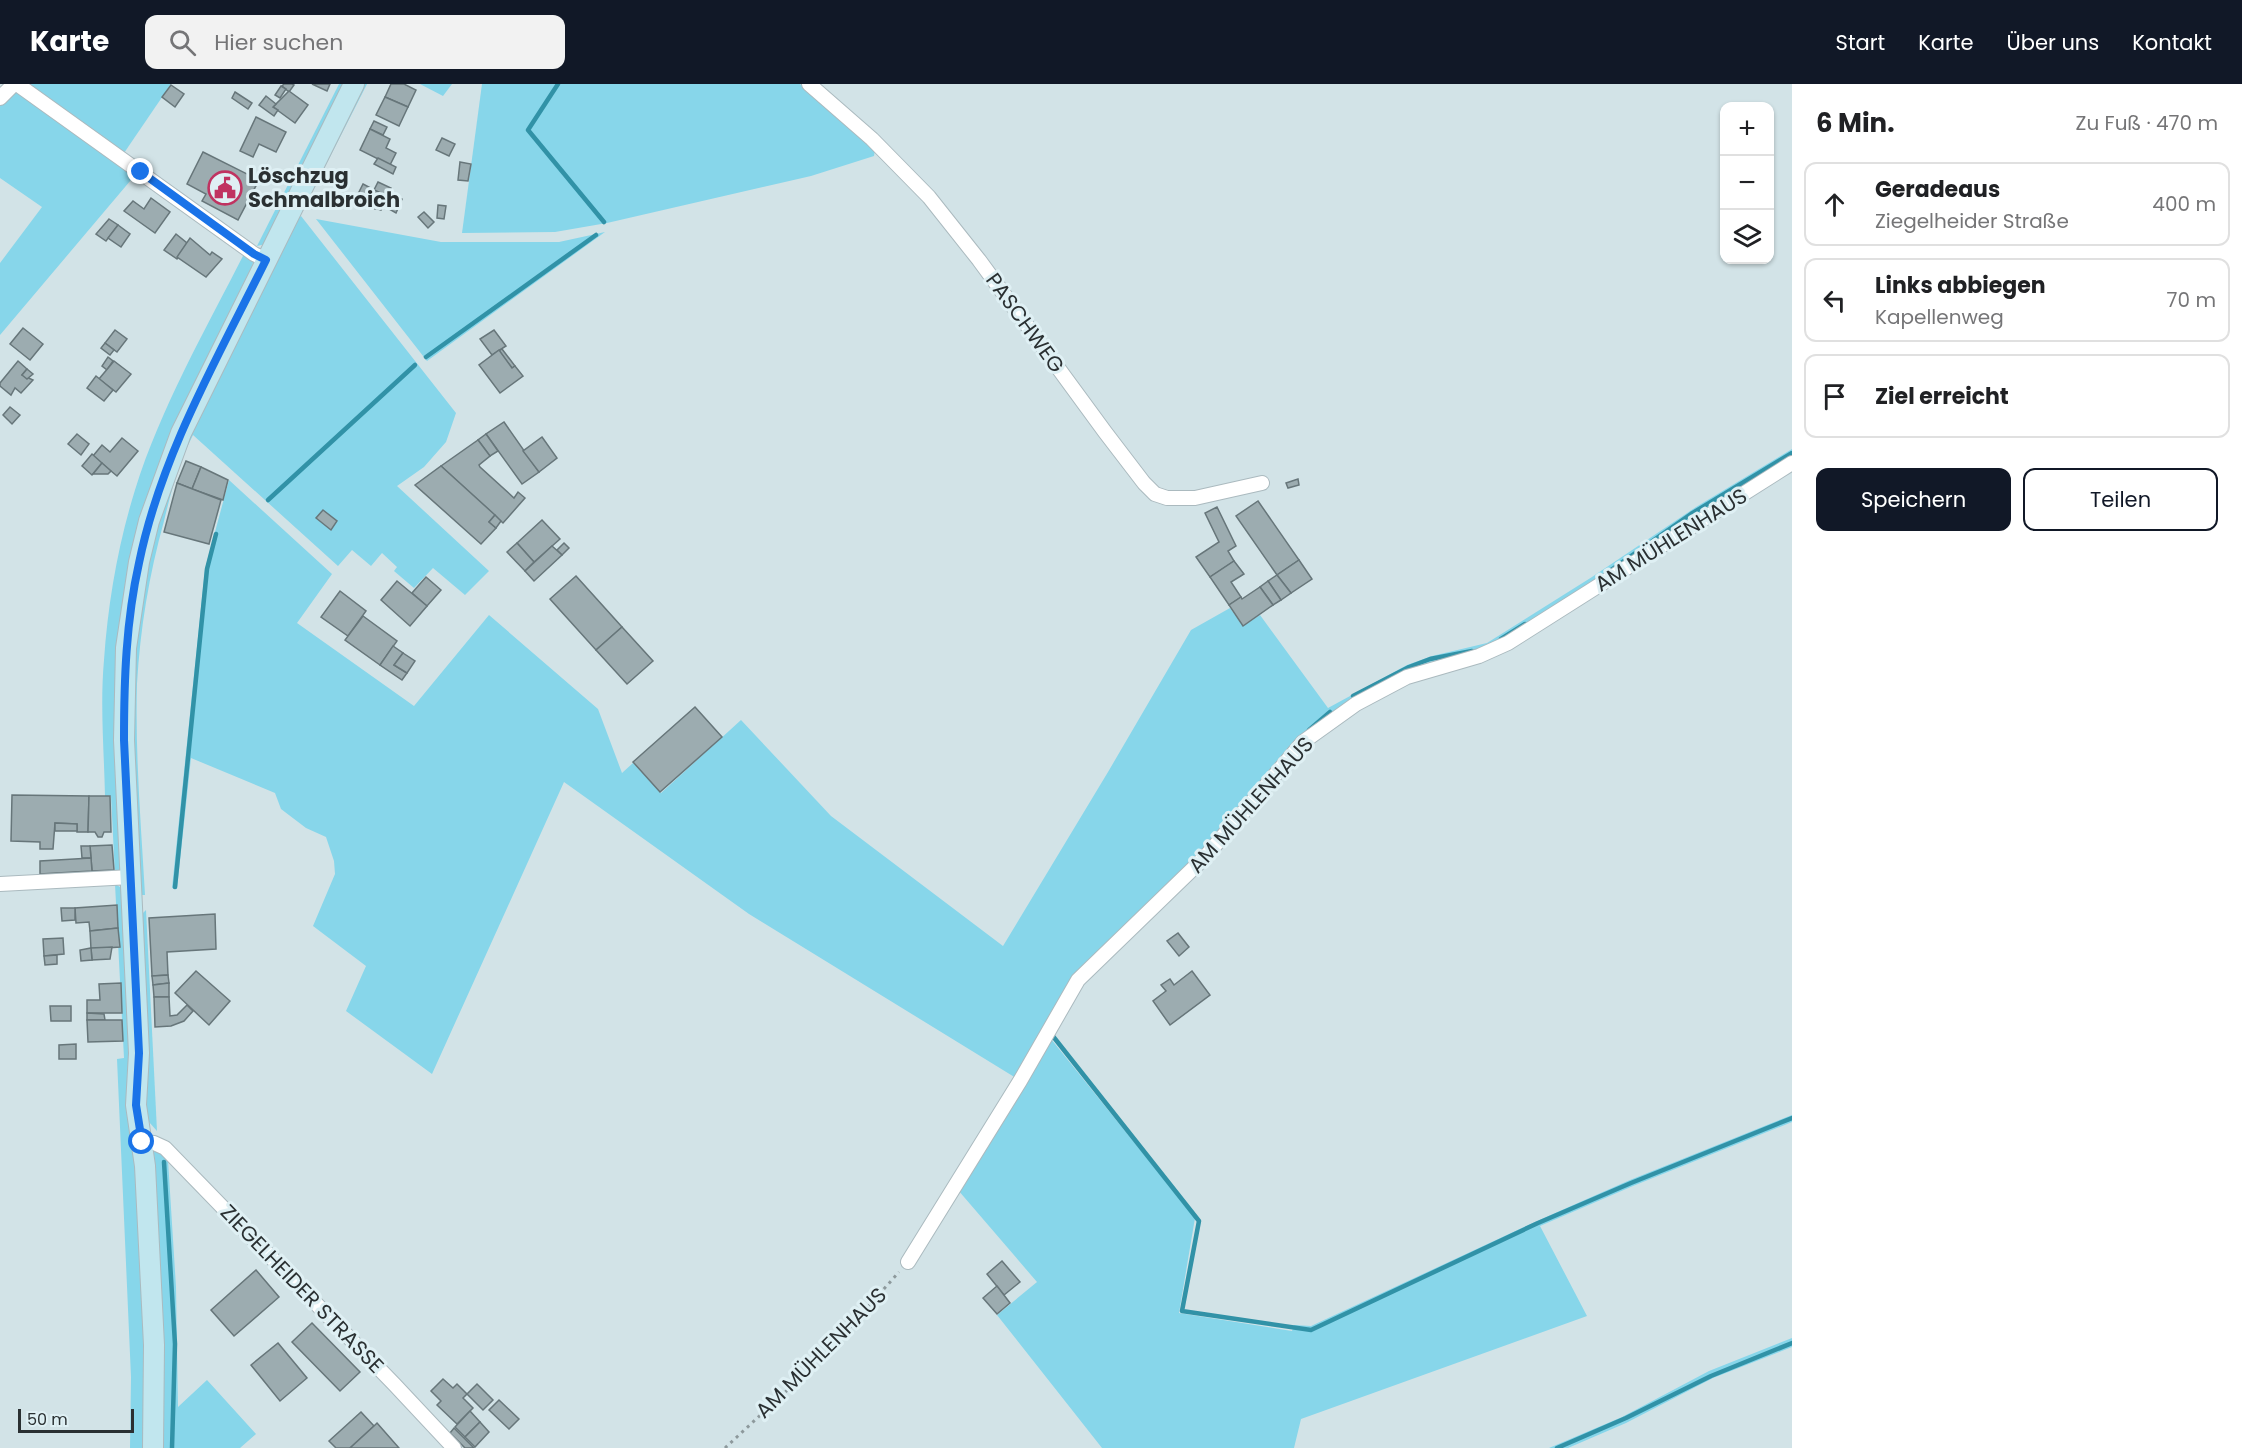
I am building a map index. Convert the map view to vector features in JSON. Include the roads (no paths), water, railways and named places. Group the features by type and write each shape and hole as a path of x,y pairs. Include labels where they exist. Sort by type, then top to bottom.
{"street":[{"path":"0,98 15,84 254,254 266,260"},
{"path":"153,1448 154,1345 145,1166 136,1105 139,1053 124,740 127,638 139,562 149,521 181,433 354,84"},
{"name":"PASCHWEG","path":"809,84 872,139 929,197 979,260 1111,440 1155,494 1167,498 1194,498 1262,483"},
{"name":"AM MÜHLENHAUS","path":"908,1262 1020,1081 1078,980 1206,856 1304,742 1356,704 1407,677 1479,656 1508,643 1792,463"},
{"path":"0,884 131,877"},
{"name":"ZIEGELHEIDER STRASSE","path":"142,1142 154,1143 165,1149 454,1448"}],"waterway":[{"path":"558,84 528,130 604,222"},
{"path":"426,357 596,235"},
{"path":"268,500 415,365"},
{"path":"1611,570 1691,514 1792,453"},
{"path":"175,887 207,569 216,534"},
{"path":"1501,639 1525,624"},
{"path":"1353,696 1409,667 1430,659 1472,651"},
{"path":"1309,730 1330,712"},
{"path":"1052,1035 1199,1221 1182,1311 1311,1330 1538,1223 1792,1118"},
{"path":"164,1162 175,1344 172,1448"},
{"path":"1557,1448 1626,1418 1711,1376 1792,1343"}],"place":[{"name":"Löschzug Schmalbroich","path":"225,188"}]}
